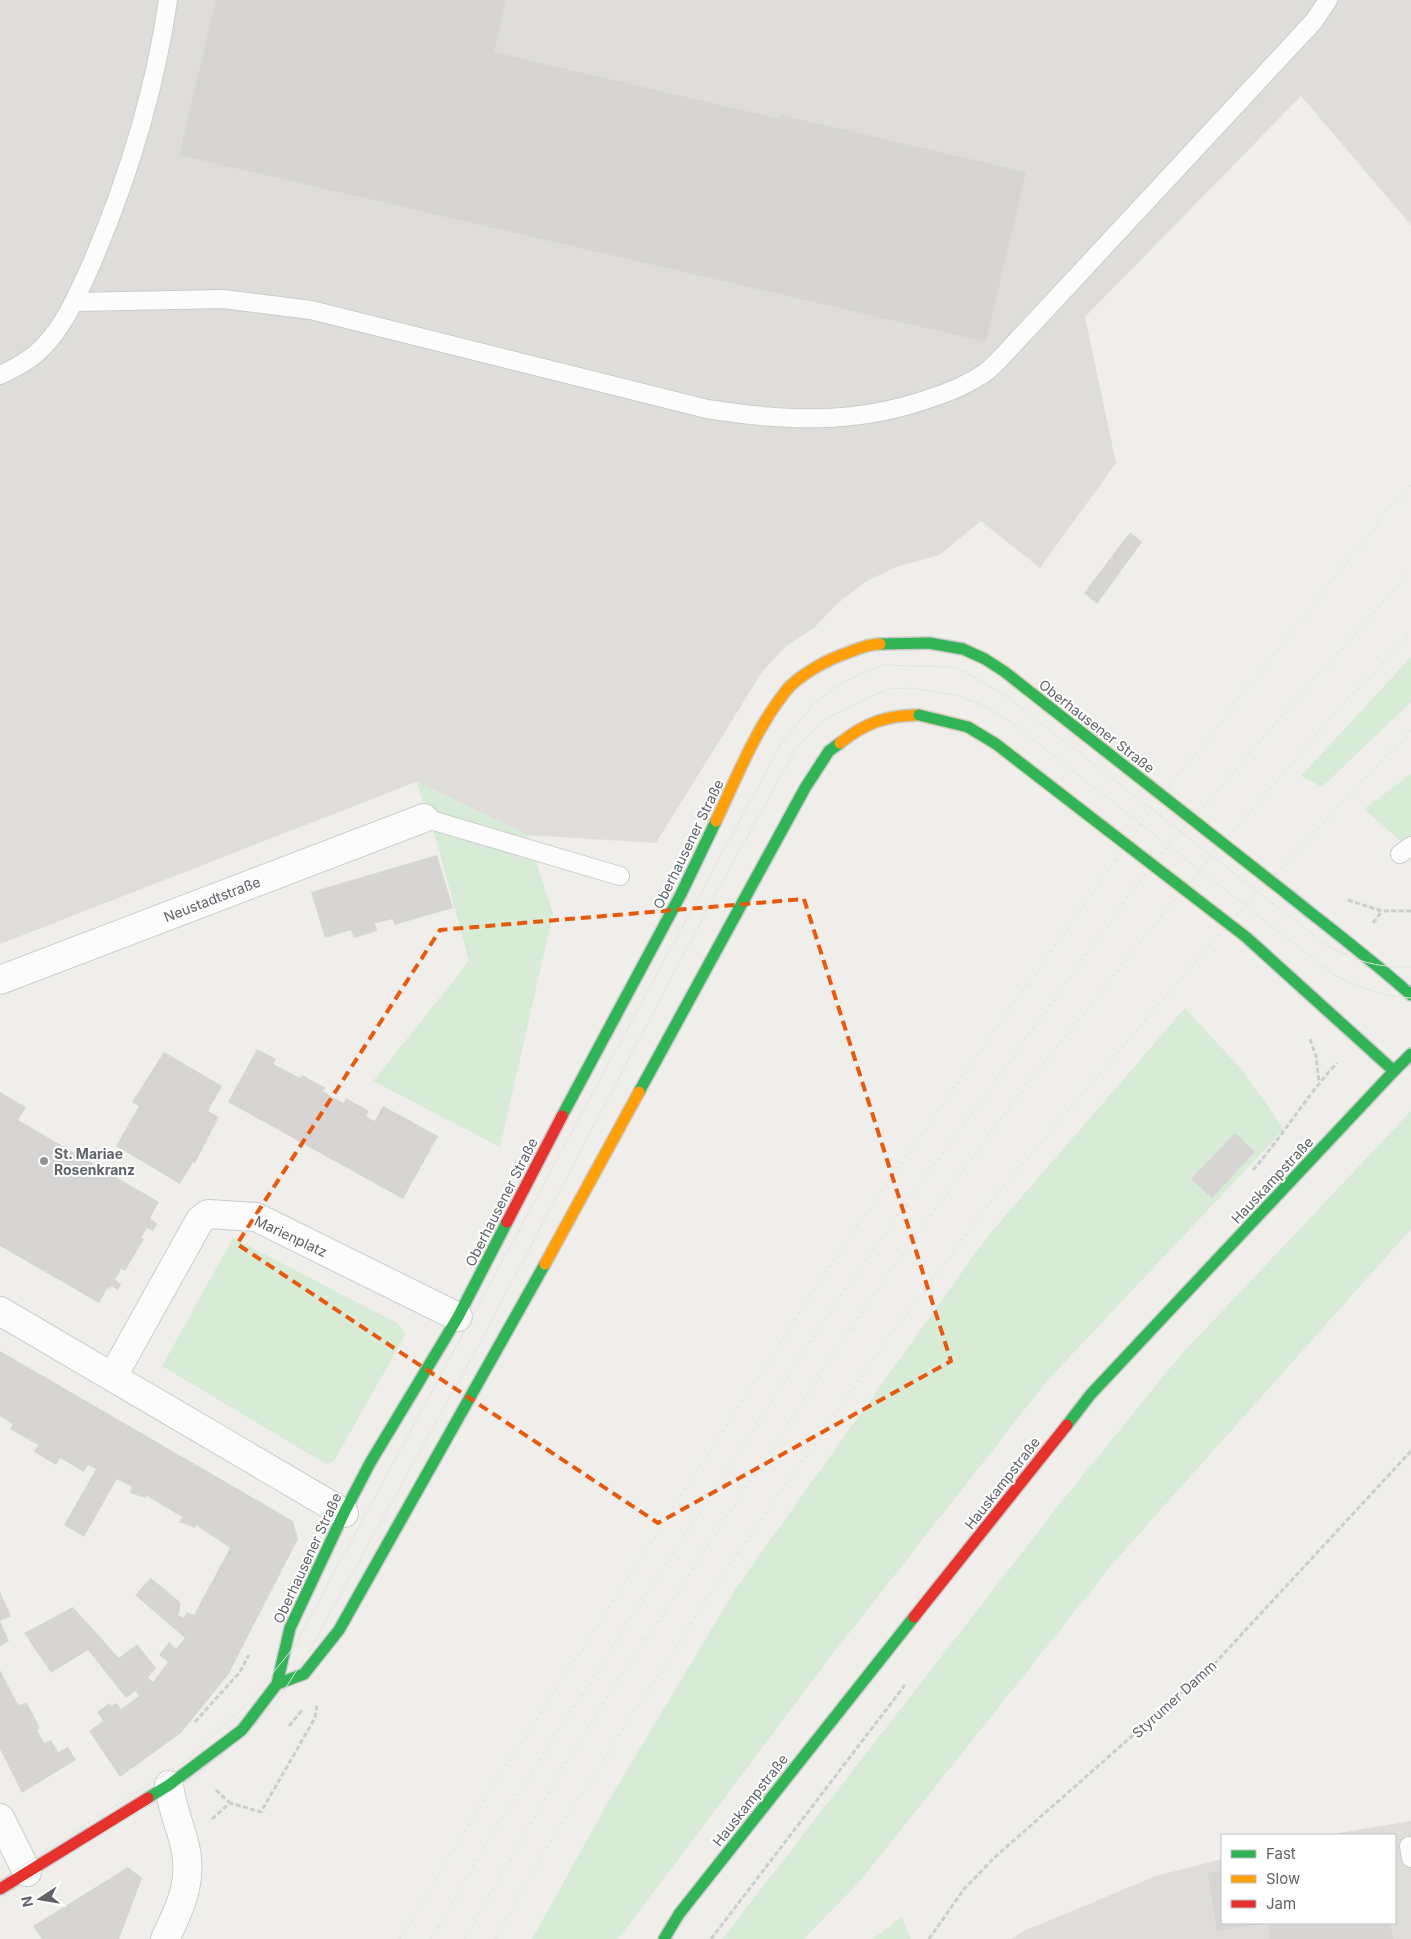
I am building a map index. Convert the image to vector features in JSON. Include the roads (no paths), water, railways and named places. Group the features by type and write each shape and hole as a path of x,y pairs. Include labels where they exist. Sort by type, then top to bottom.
{"main road":[{"name":"Oberhausener Straße","path":"0,1889 168,1785 242,1730 277,1684 290,1628 344,1513 370,1463 458,1317 592,1058 681,894 758,734 786,690 814,669 838,656 872,644 929,643 963,650 985,659 1005,672 1286,893 1354,949 1380,967 1411,995"},
{"path":"277,1684 304,1674 339,1630 565,1228 810,780 829,751 852,733 873,722 895,715 919,715 968,727 996,744 1246,937 1298,981 1394,1071 1411,1054"},
{"name":"Hauskampstraße","path":"664,1939 679,1914 1092,1394 1394,1071"}],"street":[{"name":"Neustadtstraße","path":"0,980 424,818"},
{"name":"Marienplatz","path":"113,1376 200,1220 208,1214 256,1218 458,1317"},
{"path":"0,1311 344,1513"},
{"path":"165,1939 182,1904 188,1875 185,1844 168,1785"},
{"path":"0,1818 27,1872"}],"lane":[{"path":"0,376 20,366 43,347 75,302 103,237 135,145 162,43 168,0"},
{"path":"75,302 224,299 311,310 706,409 759,417 818,420 868,416 947,393 986,372 1314,21 1328,0"},
{"path":"424,818 620,876"}],"tram line":[{"path":"0,1880 187,1760 251,1700 294,1647 781,744 814,703 843,682 883,665 951,667 966,672 1010,699 1324,943 1346,955 1366,962 1386,966 1411,967"},
{"path":"0,1898 198,1774 245,1736 278,1700 309,1651 482,1339 708,908 795,750 824,719 888,689 911,688 956,695 980,704 1008,720 1334,975 1371,991 1411,998"}],"railway":[{"path":"400,1939 475,1814 845,1243 1143,821 1386,512 1411,485"},
{"path":"431,1939 497,1826 835,1303 1149,868 1411,570"},
{"path":"465,1939 571,1753 867,1304 1006,1111 1177,896 1346,701 1411,632"},
{"path":"496,1939 542,1855 725,1571 896,1328 999,1191 1217,936 1411,730"}],"place":[{"name":"St. Mariae Rosenkranz","path":"44,1161"}]}
